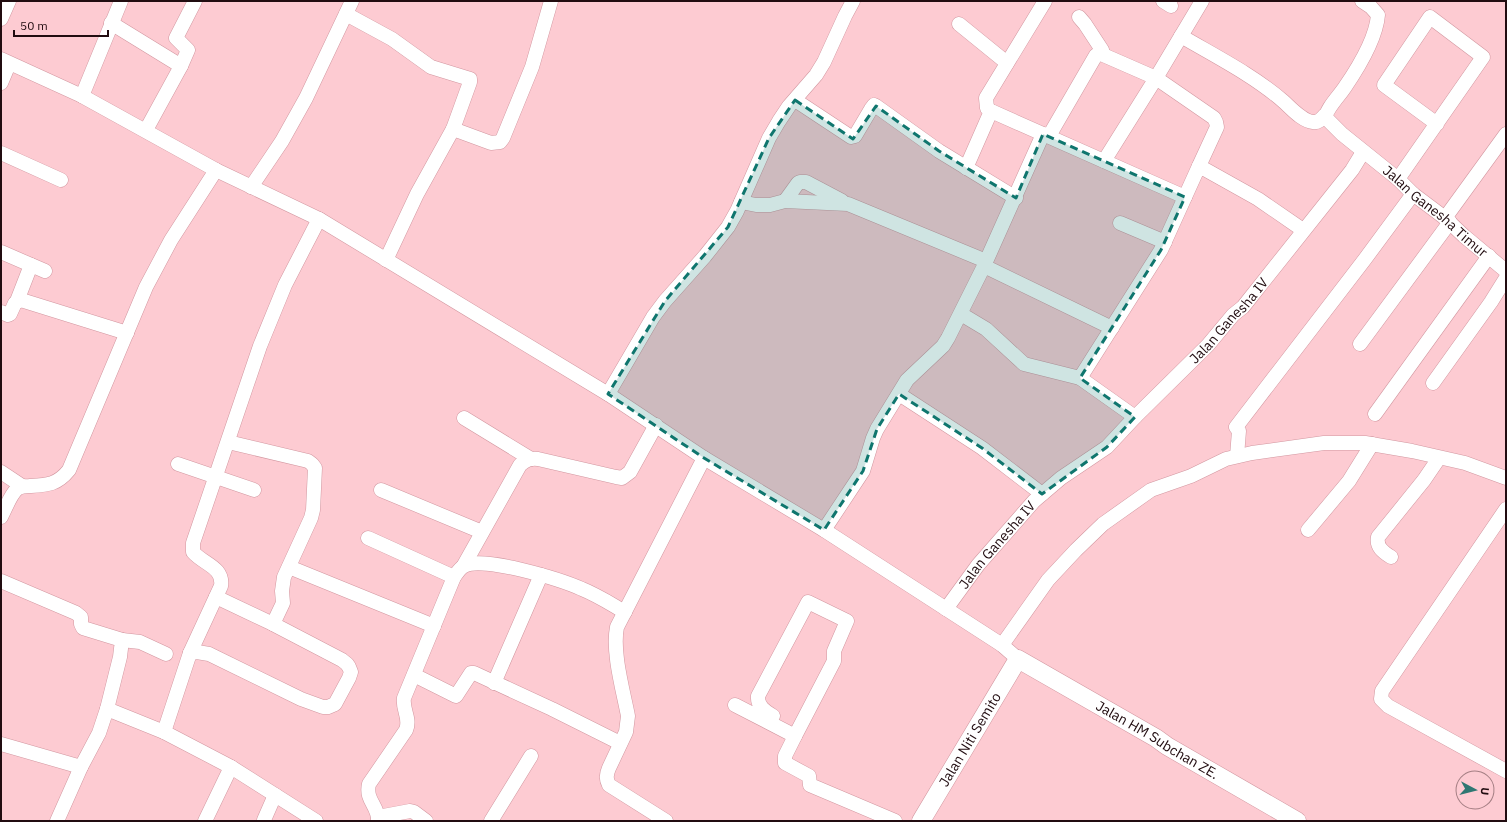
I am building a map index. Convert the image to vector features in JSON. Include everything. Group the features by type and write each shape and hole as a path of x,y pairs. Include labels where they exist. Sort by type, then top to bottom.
{"main road":[{"name":"Jalan Niti Semito","path":"921,821 1018,659"},
{"name":"Jalan HM Subchan ZE.","path":"1018,659 1297,821"}],"street":[{"path":"1,19 9,1"},
{"path":"82,96 121,1"},
{"path":"146,130 181,66 188,50 176,38 194,1"},
{"path":"251,187 282,141 306,98 352,1"},
{"path":"453,129 491,143 500,142 532,67 551,1"},
{"path":"608,394 653,317 728,227 741,202 769,138 779,120 816,75 824,62 844,16 853,1"},
{"path":"1045,1 986,98 987,108 1185,197"},
{"path":"1104,161 1202,1"},
{"path":"1181,36 1248,76 1278,96 1308,120 1313,122 1319,121 1326,115 1345,87 1362,59 1375,31 1378,15 1363,1"},
{"path":"346,14 392,39 430,67 470,79 453,129 417,194 386,260"},
{"path":"1398,179 1437,124 1483,57 1430,16 1384,84 1437,124"},
{"path":"1079,17 1102,50 1103,54"},
{"path":"111,23 181,66"},
{"path":"959,24 1007,63"},
{"path":"824,530 863,471 876,429 907,380 938,350 961,314 1046,135 1096,55 1103,54 1156,78 1214,118 1217,127 1165,242 1080,378"},
{"path":"1,83 5,61 82,96 216,170 319,219 608,394 704,458 824,530 1002,645 1018,659"},
{"path":"795,100 851,137 855,136 870,109 875,105 939,151 1016,198"},
{"path":"966,168 991,111"},
{"path":"1326,115 1328,121 1363,152"},
{"path":"1360,344 1506,134"},
{"name":"Jalan Ganesha Timur","path":"1363,152 1398,179 1412,194 1447,220 1506,271"},
{"name":"Jalan Ganesha IV","path":"946,609 978,565 1029,506 1061,478 1107,447 1135,417 1208,345 1233,316 1243,307 1352,170 1363,152"},
{"path":"1,153 61,180"},
{"path":"1199,166 1258,199 1303,230"},
{"path":"1,517 12,495 17,489 22,486 54,483 65,476 69,470 146,287 158,263 216,170"},
{"path":"785,201 798,183 806,182 848,204 985,264 1112,328"},
{"path":"1238,456 1239,431 1236,427 1365,259 1412,194"},
{"path":"741,202 756,205 766,205 785,201 848,204"},
{"path":"164,732 190,653 221,586 222,576 196,556 193,548 215,476 272,314 319,219"},
{"path":"1120,223 1165,242"},
{"path":"1,252 45,271"},
{"path":"1375,414 1489,256"},
{"path":"1,312 8,315 10,314 17,301 31,265"},
{"path":"1433,383 1491,302 1506,278"},
{"path":"17,301 24,300 127,333"},
{"path":"961,314 986,329 1024,364 1080,378 1135,417"},
{"path":"899,394 982,448 1042,494"},
{"path":"464,418 531,458 622,478 630,472 656,425"},
{"path":"228,442 308,461 315,468 313,510 311,518 283,582 283,604 273,624"},
{"path":"1002,645 1048,580 1103,524 1151,490 1191,476 1226,459 1324,443 1372,444 1465,463 1506,478"},
{"path":"1308,530 1349,481 1372,444"},
{"path":"426,821 410,810 378,819 368,794 369,784 408,726 408,717 404,702 454,577 464,565 520,465 531,458"},
{"path":"666,821 609,785 607,781 606,774 626,732 628,716 617,652 616,636 617,627 704,458"},
{"path":"1391,556 1380,548 1377,542 1378,537 1424,480 1438,458"},
{"path":"178,464 254,490"},
{"path":"1,472 22,486"},
{"path":"381,490 482,532"},
{"path":"1506,509 1382,691 1381,699 1388,706 1506,771"},
{"path":"368,538 454,577"},
{"path":"464,565 484,562 541,575 583,589 625,612"},
{"path":"289,567 434,626"},
{"path":"494,683 541,575"},
{"path":"1,581 76,613 81,617 81,624 83,628 122,640 140,642 166,654"},
{"path":"190,653 198,652 209,654 318,706 328,707 335,704 349,678 351,672 347,664 273,624 216,597"},
{"path":"769,722 772,716 759,704 758,696 808,602 847,621 834,651 834,661 785,756 785,763 809,776 810,785 895,821"},
{"path":"57,821 81,767 99,733 107,709 120,657 122,640"},
{"path":"414,675 456,696 471,673 474,673 552,709 620,743"},
{"path":"735,705 795,736"},
{"path":"107,709 164,732 231,767 316,821"},
{"path":"1,744 81,767"},
{"path":"491,821 531,756"},
{"path":"204,821 231,767"},
{"path":"264,820 275,794"}],"highlighted area":[{"path":"795,100 853,139 876,106 939,151 1016,198 1043,134 1185,197 1161,250 1080,378 1135,417 1107,447 1042,494 982,448 899,394 877,429 863,471 824,530 704,458 608,394 665,301 728,227 769,138"}]}
